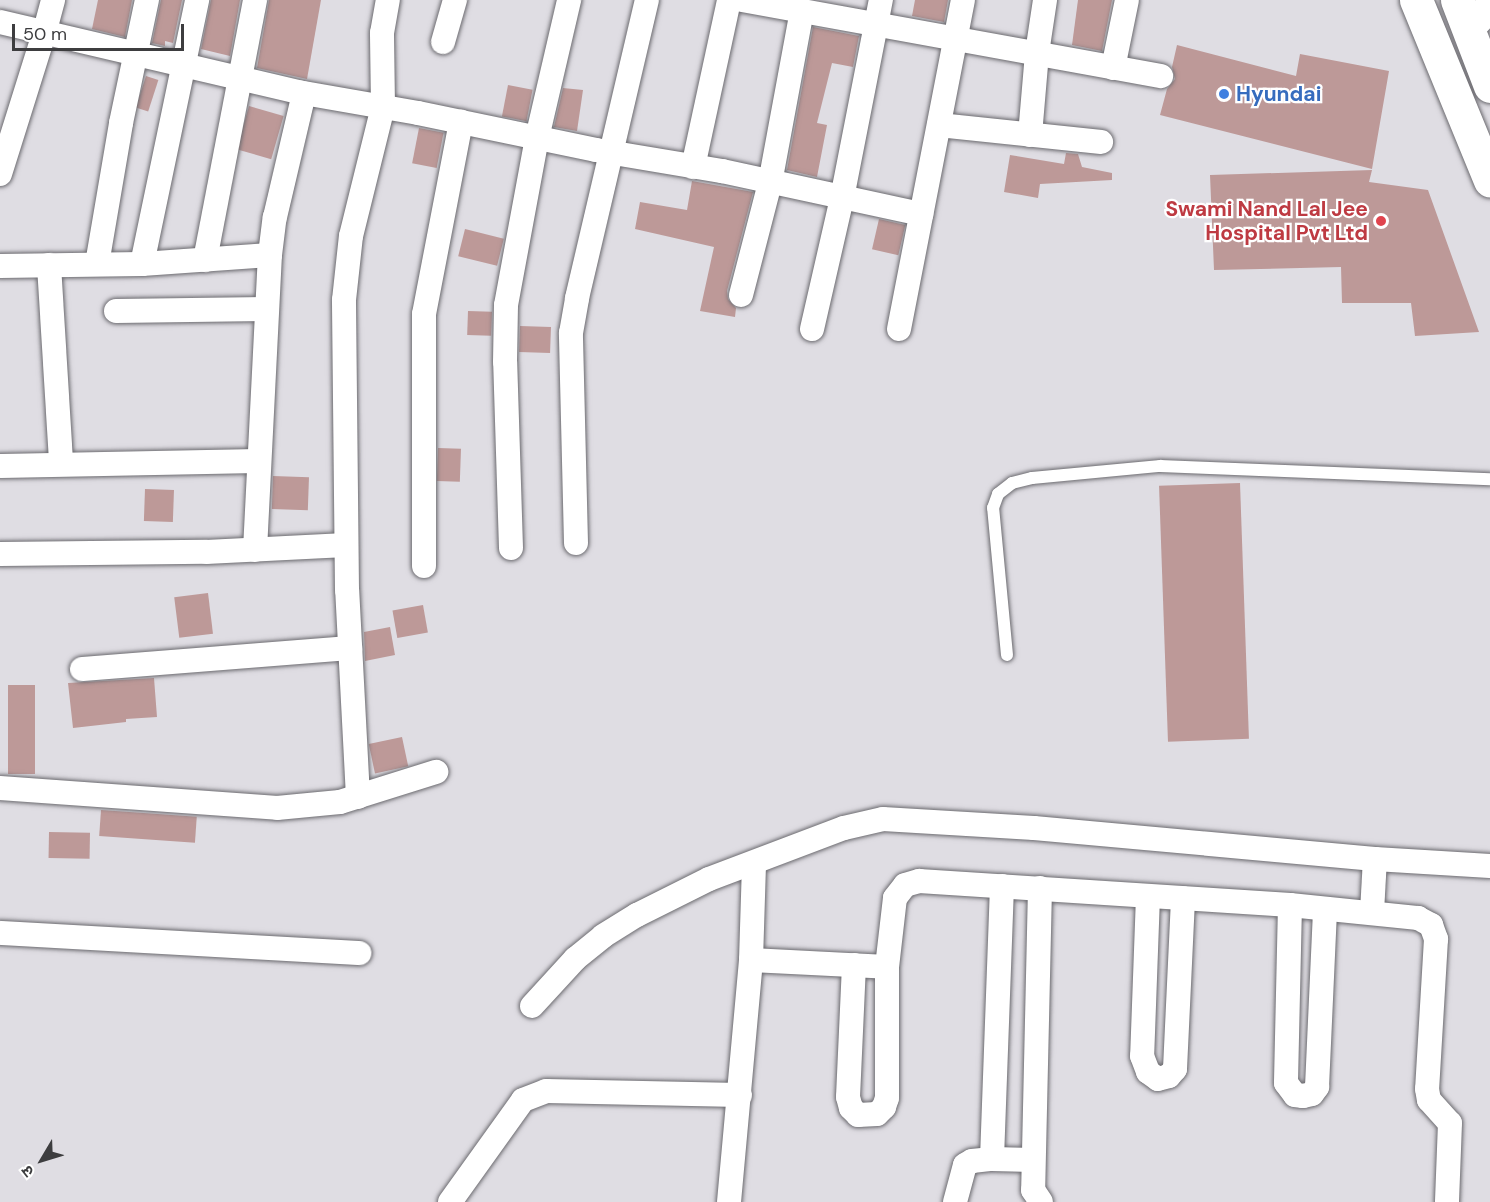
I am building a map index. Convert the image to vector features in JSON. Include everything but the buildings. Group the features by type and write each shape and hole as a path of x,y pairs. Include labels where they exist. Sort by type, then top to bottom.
{"highway":[{"path":"1416,0 1490,180"},
{"path":"1456,0 1490,86"}],"street":[{"path":"0,174 45,34 53,0"},
{"path":"97,264 121,123 147,0"},
{"path":"142,264 197,0"},
{"path":"205,260 255,0"},
{"path":"358,797 346,545 346,273 351,236 383,107 382,33 388,0"},
{"path":"443,42 455,0"},
{"path":"511,548 505,362 506,305 537,138 569,0"},
{"path":"576,543 571,333 577,298 647,0"},
{"path":"693,166 729,0"},
{"path":"741,0 1161,76"},
{"path":"812,329 842,198 881,0"},
{"path":"899,329 963,0"},
{"path":"1030,135 1036,53 1045,0"},
{"path":"1113,68 1127,0"},
{"path":"1468,30 1490,6"},
{"path":"741,295 770,183 802,11"},
{"path":"0,22 304,93 612,153 693,166 921,214"},
{"path":"255,549 270,255 275,217 304,93"},
{"path":"424,566 422,432 424,314 461,122"},
{"path":"939,126 1101,142"},
{"path":"0,266 142,264 270,255"},
{"path":"49,265 62,464"},
{"path":"116,311 266,309"},
{"path":"0,466 259,461"},
{"path":"0,554 346,545"},
{"path":"82,669 350,648"},
{"path":"0,788 277,808 323,805 358,797 436,772"},
{"path":"532,1006 576,959 603,936 637,915 709,879 844,828 883,819 1034,828 1375,859 1490,866"},
{"path":"1372,912 1375,859"},
{"path":"729,1202 751,960 754,863"},
{"path":"854,965 848,1097 851,1108 858,1115 877,1114 884,1107 887,1098 887,967 895,898 905,885 919,881 1040,888 1290,905 1418,918 1431,925 1436,939 1427,1089 1428,1100 1450,1123 1448,1202"},
{"path":"992,1159 1002,886"},
{"path":"1040,888 1033,1190 1041,1202"},
{"path":"1148,896 1142,1056 1148,1072 1158,1078 1169,1076 1175,1069 1183,898"},
{"path":"1290,905 1286,1083 1294,1095 1312,1094 1317,1087 1325,909"},
{"path":"0,933 359,953"},
{"path":"751,960 887,967"},
{"path":"450,1202 522,1100 546,1091 740,1095"},
{"path":"955,1202 965,1165 972,1161 1033,1160"}],"lane":[{"path":"1006,656 993,508 998,494 1012,483 1032,477 1160,466 1490,479"}],"place":[{"name":"Hyundai","path":"1224,94"},
{"name":"Swami Nand Lal Jee Hospital Pvt Ltd","path":"1381,221"}]}
